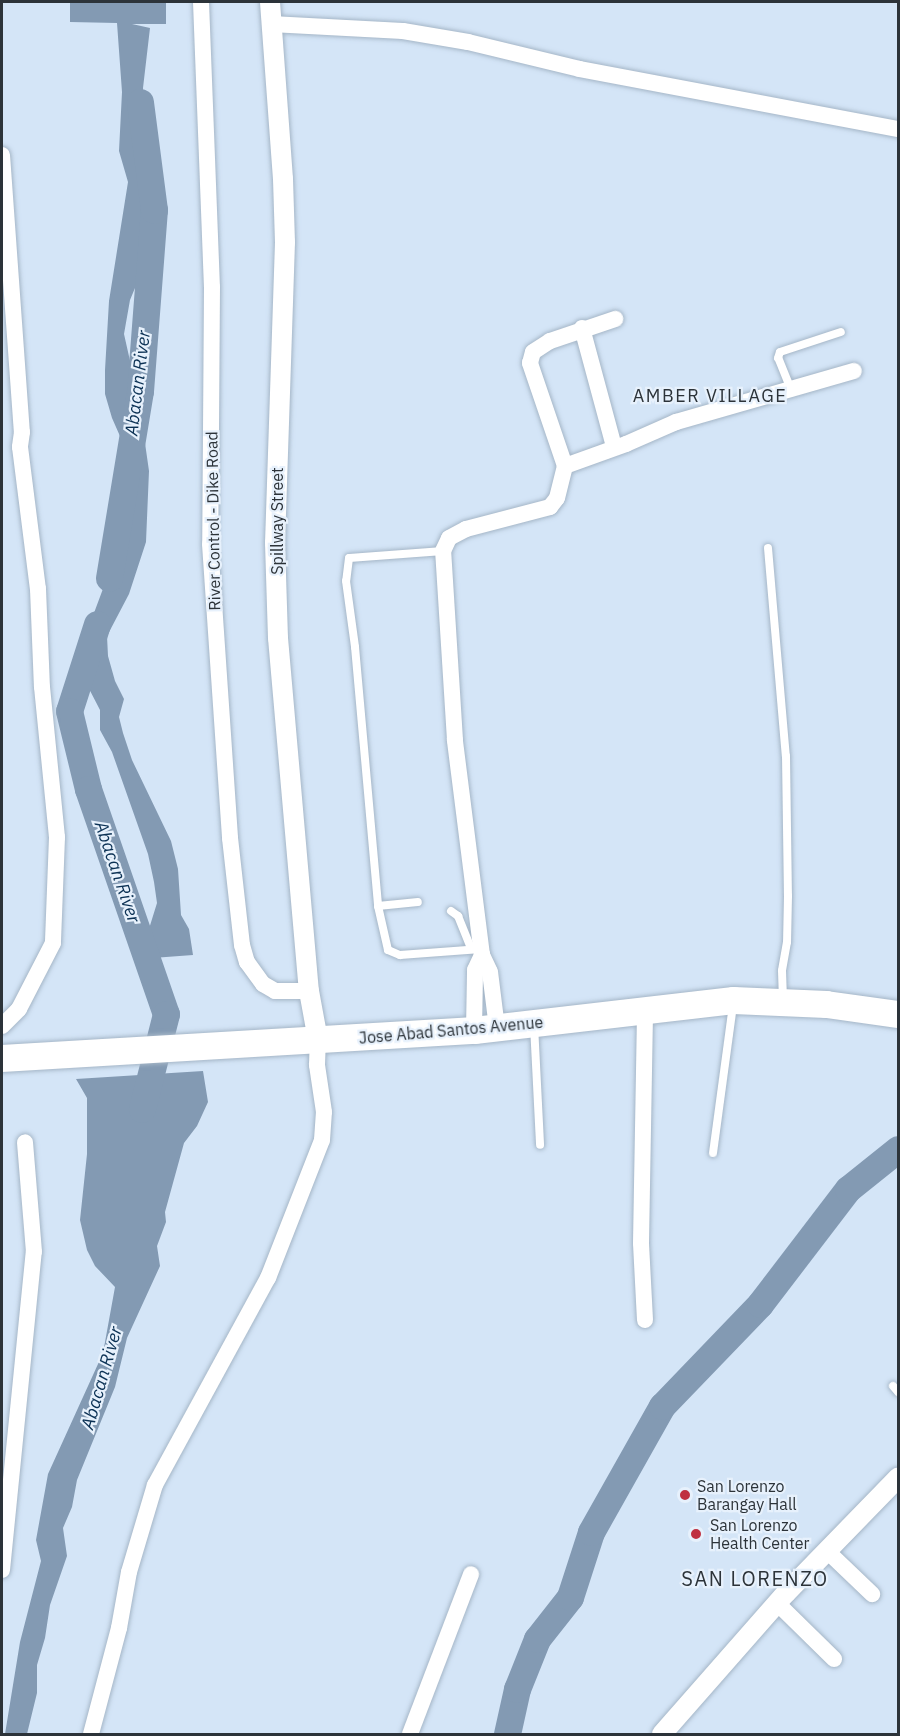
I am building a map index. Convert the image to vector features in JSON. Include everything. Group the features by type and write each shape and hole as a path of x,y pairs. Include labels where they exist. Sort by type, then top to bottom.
{"highway":[{"name":"Jose Abad Santos Avenue","path":"2,1058 485,1029 733,1000 783,1001 898,1014"}],"street":[{"name":"River Control - Dike Road","path":"201,2 212,277 210,544 230,838 242,945 247,963 263,984 276,991 309,991"},
{"name":"Spillway Street","path":"270,2 283,179 285,242 275,543 278,638 309,991 310,1040"},
{"path":"271,24 404,31 468,42 579,69 898,129"},
{"path":"2,155 22,432 20,447 38,589 42,687 57,837 53,943 19,1009 2,1026"},
{"path":"485,1029 489,972 478,951 455,740 443,551 449,538 465,529 550,507 562,487 565,466 530,363 532,352 550,340 615,319"},
{"path":"582,328 614,447"},
{"path":"565,466 676,422 790,387 854,371"},
{"path":"645,1009 641,1243 645,1320"},
{"path":"91,1734 119,1628 129,1572 155,1485 268,1278 322,1140 324,1112 317,1065 310,1040"},
{"path":"2,1570 34,1252 25,1142"},
{"path":"662,1734 777,1603 898,1478"},
{"path":"826,1550 872,1594"},
{"path":"410,1734 471,1574"},
{"path":"777,1603 834,1659"}],"lane":[{"path":"790,387 778,358 780,352 841,332"},
{"path":"768,548 786,756 788,942 782,971 783,1001"},
{"path":"443,551 350,558 346,566 378,906 388,950 399,955 478,951 458,916 451,911"},
{"path":"378,906 418,902"},
{"path":"713,1153 733,1000"},
{"path":"534,1023 540,1145"}],"water":[{"path":"70,2 166,2 166,24 132,24 150,28 143,88 146,127 142,155 146,196 140,276 130,300 124,334 139,401 149,471 146,542 129,594 107,636 108,656 115,681 124,699 119,717 123,733 132,760 171,841 178,869 181,915 189,929 193,955 139,959 139,944 148,932 157,903 154,882 148,854 112,752 100,730 100,710 85,681 91,621 107,578 110,558 128,512 133,487 126,466 123,443 105,394 109,301 128,182 119,151 122,92 117,23 70,22"},
{"path":"203,1071 208,1102 197,1126 184,1143 165,1212 166,1222 157,1246 160,1266 127,1338 115,1387 77,1480 72,1507 63,1528 67,1556 50,1605 45,1638 37,1665 37,1693 27,1734 5,1734 20,1642 41,1561 36,1540 48,1474 103,1353 115,1287 95,1266 87,1250 80,1220 87,1154 87,1098 76,1079"}],"waterway":[{"name":"Abacan River","path":"109,578 140,391 154,210 140,102"},
{"name":"Abacan River","path":"97,624 69,711 88,789 166,1014 142,1109"},
{"path":"507,1734 517,1689 537,1639 570,1597 591,1532 662,1406 760,1304 848,1189 898,1149"}],"place":[{"name":"San Lorenzo Barangay Hall","path":"685,1495"},
{"name":"San Lorenzo Health Center","path":"696,1534"}],"district":[{"name":"AMBER VILLAGE","path":"710,396"},
{"name":"SAN LORENZO","path":"755,1578"}]}
